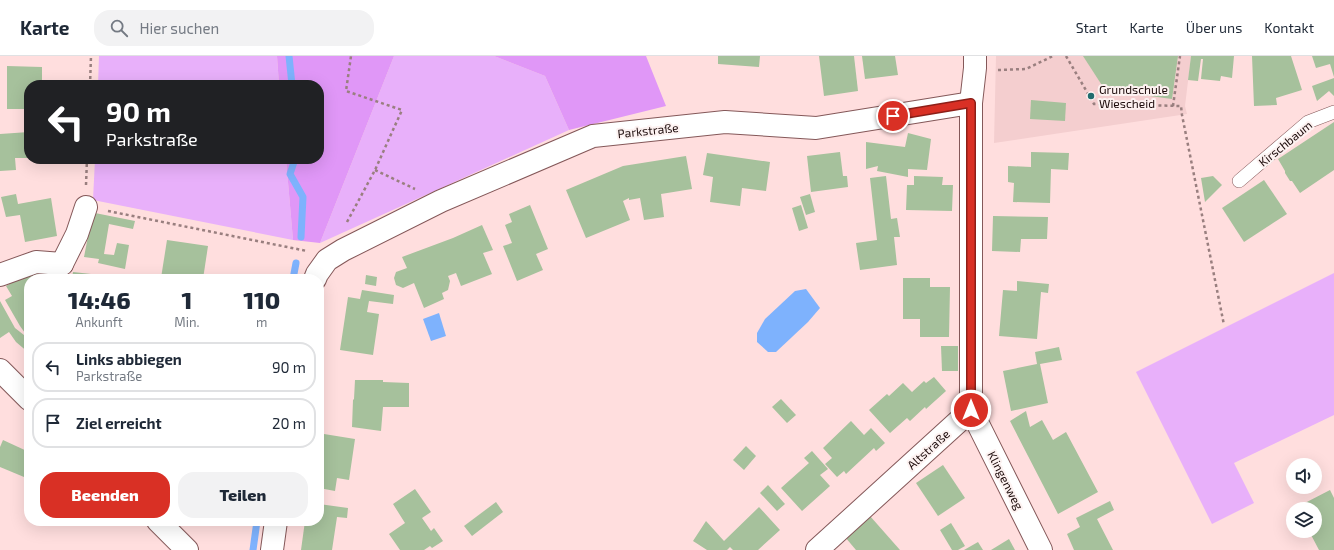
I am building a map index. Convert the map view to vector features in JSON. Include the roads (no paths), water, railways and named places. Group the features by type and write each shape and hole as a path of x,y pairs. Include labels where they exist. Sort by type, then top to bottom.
{"street":[{"path":"971,410 971,103 975,62"},
{"name":"Parkstraße","path":"317,274 327,260 343,250 441,201 593,136 725,122 816,128 971,103"},
{"path":"0,275 36,262 64,272 86,207"},
{"path":"0,370 24,394"},
{"name":"Altstraße","path":"817,550 971,410"},
{"name":"Klingenweg","path":"971,410 1041,550"},
{"path":"163,526 188,550"},
{"path":"272,550 275,526"}],"lane":[{"name":"Kirschbaum","path":"1239,182 1308,122 1334,112"}],"water":[{"path":"806,289 820,308 808,322 776,352 768,352 757,342 757,333 765,319 795,291"},
{"path":"439,313 446,336 431,341 423,319"}],"waterway":[{"path":"289,56 291,80"},
{"path":"293,164 290,174 303,197 301,237"},
{"path":"294,274 296,263"},
{"path":"253,550 256,526"}],"place":[{"name":"Grundschule Wiescheid","path":"1091,96"}]}
